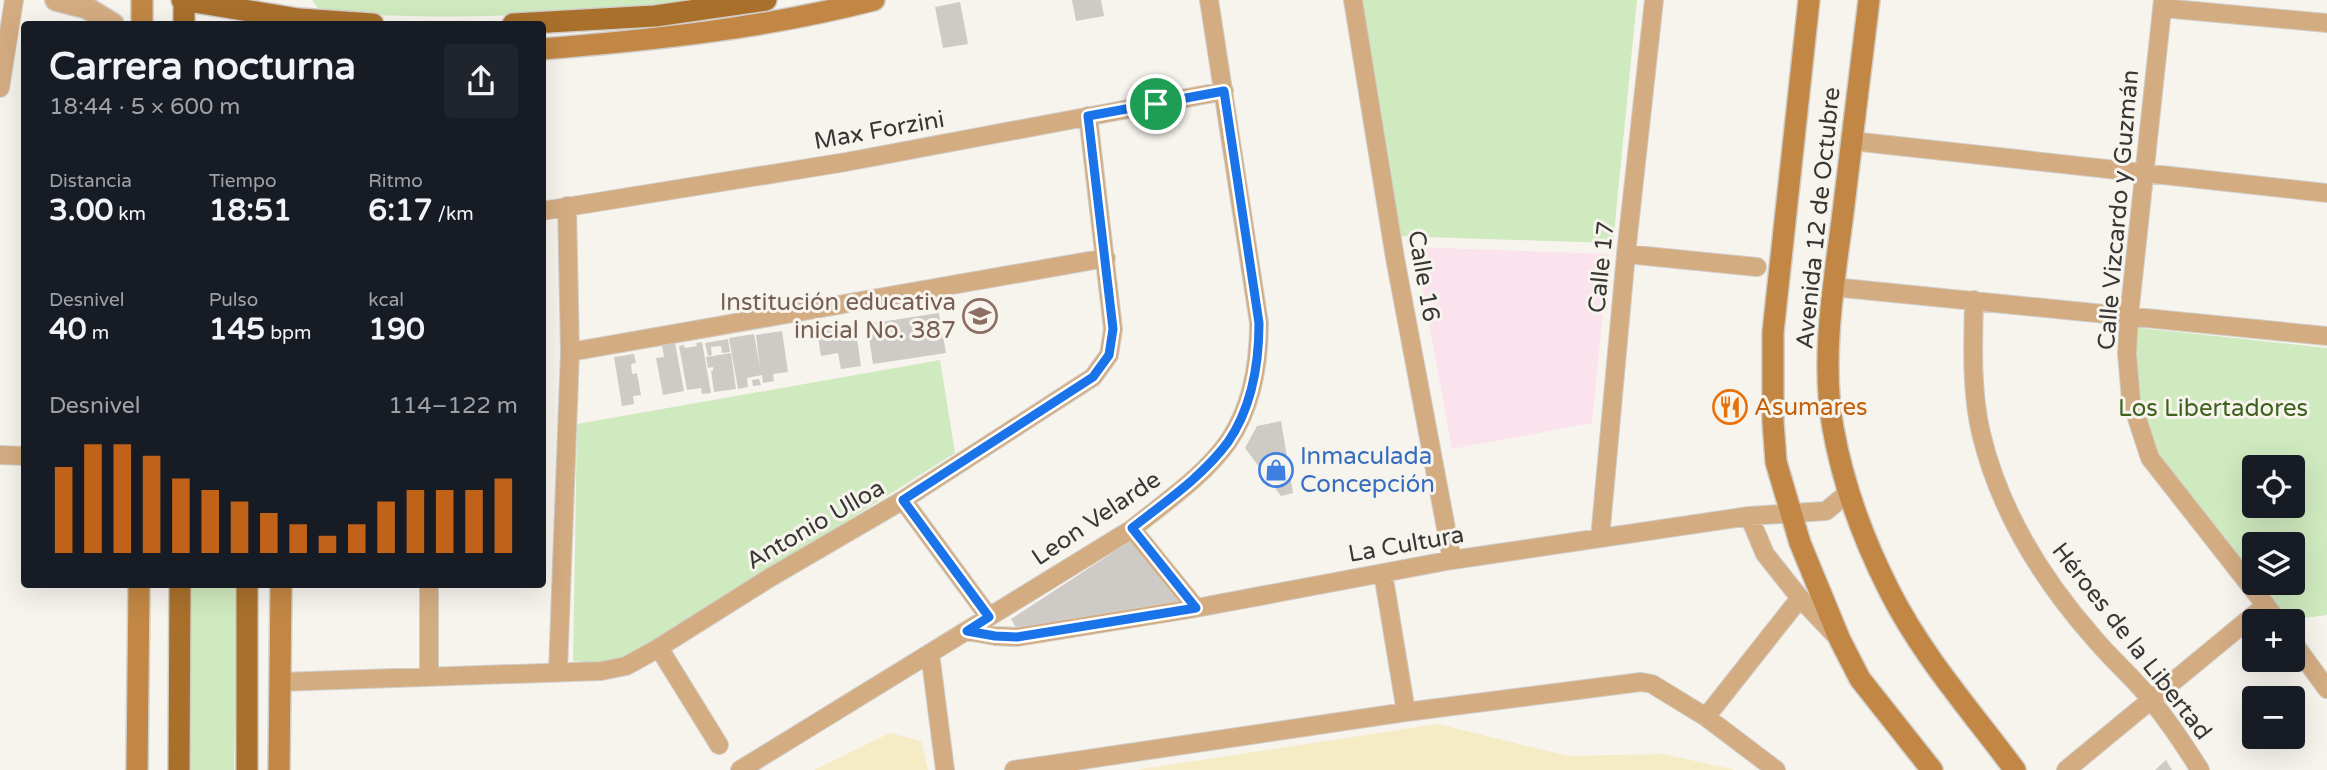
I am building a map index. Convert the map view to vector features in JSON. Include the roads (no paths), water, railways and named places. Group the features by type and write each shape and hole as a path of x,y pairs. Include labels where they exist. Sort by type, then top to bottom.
{"main road":[{"path":"142,0 142,21"},
{"path":"184,21 183,0 250,12 329,21"},
{"path":"289,0 292,11 299,19"},
{"path":"546,22 655,16 766,0"},
{"path":"546,50 631,42 749,25 829,12 874,0"},
{"name":"Avenida 12 de Octubre","path":"1810,0 1773,332 1776,462 1790,514 1840,640 1860,679 1932,770"},
{"name":"Avenida 12 de Octubre","path":"1868,0 1833,287 1828,362 1832,426 1849,492 1871,552 1891,594 1919,643 2015,770"},
{"path":"137,770 139,588"},
{"path":"179,770 180,588"},
{"path":"247,588 247,770"},
{"path":"279,770 281,588"}],"street":[{"path":"0,88 14,0"},
{"path":"56,0 87,8 108,21"},
{"name":"Leon Velarde","path":"740,770 1132,528 1191,481 1228,441 1247,404 1255,377 1259,323 1209,0"},
{"name":"Calle 16","path":"1353,0 1395,258 1452,560"},
{"name":"Calle 17","path":"1600,538 1626,254 1654,0"},
{"name":"Calle Vizcardo y Guzmán","path":"2269,609 2150,458 2131,400 2127,354 2129,316 2162,4 2327,23"},
{"name":"Max Forzini","path":"546,210 846,162 1224,91"},
{"name":"Antonio Ulloa","path":"280,682 601,671 626,666 903,500 1093,377 1109,355 1113,329 1088,116"},
{"path":"1852,141 2327,194"},
{"path":"558,671 570,352 567,206"},
{"path":"1626,254 1757,267"},
{"path":"570,352 1106,258"},
{"path":"1833,287 2327,336"},
{"name":"Héroes de la Libertad","path":"1974,300 1975,387 1980,432 2011,519 2074,614 2092,637 2151,699 2200,770"},
{"path":"0,455 21,456"},
{"name":"La Cultura","path":"967,631 1017,637 1196,608 1452,560 1749,516 1826,511 1849,492"},
{"path":"903,500 989,617"},
{"path":"1749,516 1765,554 1800,598 1840,640"},
{"path":"1132,528 1196,608"},
{"path":"1383,573 1406,712"},
{"path":"429,588 429,677"},
{"path":"1706,717 1800,598"},
{"path":"2066,770 2266,605"},
{"path":"659,648 719,745"},
{"path":"930,653 946,770"},
{"path":"2305,659 2327,689"},
{"path":"1014,770 1406,712 1641,682 1652,684 1706,717 1776,770"}],"place":[{"name":"Institución educativa inicial No. 387","path":"980,316"},
{"name":"Asumares","path":"1730,407"},
{"name":"Inmaculada Concepción","path":"1276,470"}],"park label":[{"name":"Los Libertadores","path":"2213,408"}]}
